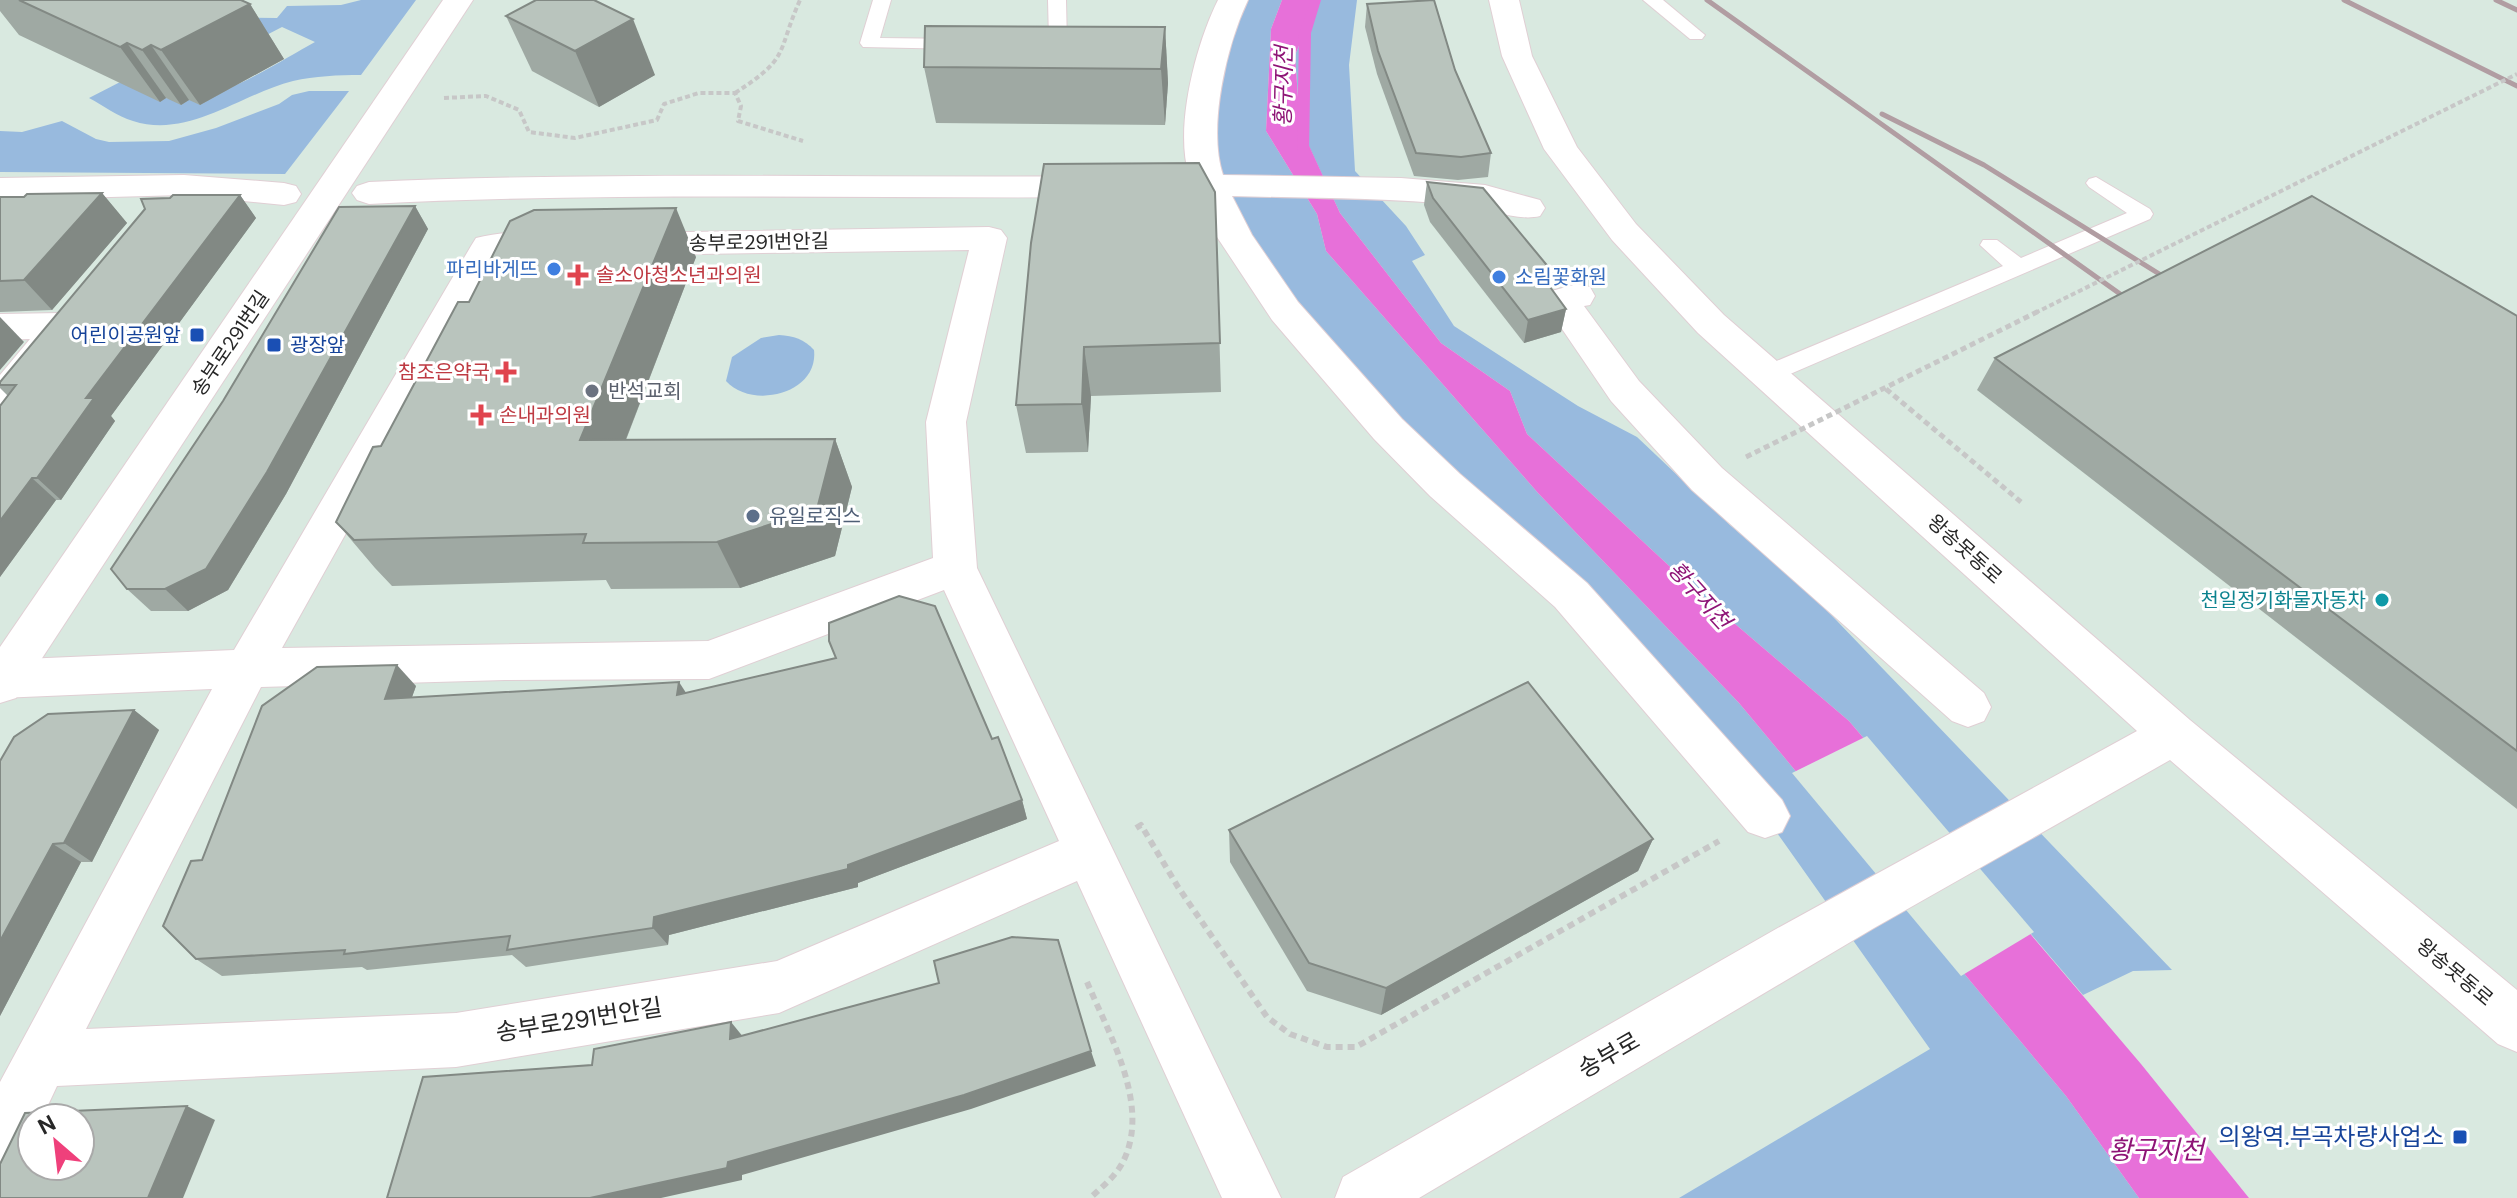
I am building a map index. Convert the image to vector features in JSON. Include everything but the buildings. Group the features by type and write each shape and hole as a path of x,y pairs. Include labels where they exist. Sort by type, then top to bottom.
{"street":[{"name":"송부로291번길","path":"1,681 239,332 458,0"},
{"path":"1233,0 1218,31 1205,88 1201,160 1219,186 1235,237 1285,311 1388,429 1445,485 1571,595 1765,816"},
{"name":"왕송못동로","path":"1504,0 1517,56 1561,149 1624,232 1711,324 2173,734 2517,1025"},
{"path":"0,189 184,185 284,194"},
{"path":"369,193 518,186 1000,189 1219,186 1401,189 1485,196 1528,208"},
{"name":"송부로291번안길","path":"0,1143 247,668 489,246 989,238 946,422 955,568 1252,1198"},
{"path":"1577,296 1561,301 1625,391 1686,457 1707,479 1968,707"},
{"path":"0,327 72,314 0,401"},
{"path":"1,681 247,668 505,661 709,660 955,568"},
{"name":"송부로","path":"1364,1198 1855,911 2173,734"},
{"name":"송부로291번안길","path":"41,1059 456,1040 779,987 1089,852"}],"lane":[{"path":"882,0 869,43 979,44"},
{"path":"1027,44 1058,45 1057,0"},
{"path":"1652,0 1696,35"},
{"path":"1768,374 2143,214 2096,183"},
{"path":"1990,245 2019,267"}],"path":[{"path":"431,99 486,96 519,110 529,132 575,138 657,120 664,104 690,93 715,90 735,93 773,66 786,44 790,18 800,0"},
{"path":"1746,457 2517,74"},
{"path":"735,93 741,106 738,121 803,141"},
{"path":"1886,389 2021,502"},
{"path":"1089,852 1141,825 1178,887 1267,1017 1290,1034 1309,1041 1327,1047 1356,1047 1765,816"},
{"path":"1082,969 1134,1111 1129,1145 1115,1176 1090,1198"}],"shaded area":[{"path":"361,0 416,0 361,75 293,81 195,120 174,124 154,125 133,121 89,98 126,79 166,98 183,100 222,91 315,42 282,27 251,43 213,17 277,18 287,6 341,5"},
{"path":"1233,0 1282,0 1271,29 1266,131 1317,214 1326,251 1538,493 1739,703 2066,1096 2139,1198 1679,1198 1930,1049 1765,816 1388,429 1209,185 1205,88"},
{"path":"1319,0 1357,0 1349,65 1355,171 1406,226 1425,255 1412,261 1454,326 1578,406 1637,437 1730,525 1814,597 2172,970 2133,971 2083,995 1849,721 1693,588 1527,434 1510,391 1441,343 1340,213 1300,127 1295,55"},
{"path":"309,91 349,91 285,174 0,172 0,131 22,132 62,121 96,139 109,142 169,141 216,128 279,104 292,95"},
{"path":"779,335 798,339 814,350 813,365 795,387 767,396 751,395 737,390 726,381 732,357 761,338"}],"water":[{"name":"황구지천","path":"1282,0 1319,0 1295,55 1300,126 1340,213 1441,343 1510,391 1527,434 1693,588 1849,721 2141,1064 2249,1198 2139,1198 2066,1096 1739,703 1538,493 1326,251 1317,214 1266,131 1271,29"}],"pier":[{"path":"1867,736 2034,932 1961,976 1792,773"}],"waterway":[{"name":"황구지천","path":"1303,152 1305,33 1316,0"}],"railway":[{"path":"1707,0 2137,306"},
{"path":"2344,0 2517,86"},
{"path":"2496,0 2517,10"},
{"path":"1882,114 1984,165 2177,285"}],"place":[{"name":"파리바게뜨","path":"554,269"},
{"name":"솔소아청소년과의원","path":"578,275"},
{"name":"소림꽃화원","path":"1499,277"},
{"name":"어린이공원앞","path":"197,335"},
{"name":"광장앞","path":"274,345"},
{"name":"참조은약국","path":"506,372"},
{"name":"반석교회","path":"592,391"},
{"name":"손내과의원","path":"481,415"},
{"name":"유일로직스","path":"753,516"},
{"name":"천일정기화물자동차","path":"2382,600"},
{"name":"의왕역.부곡차량사업소","path":"2460,1137"}]}
